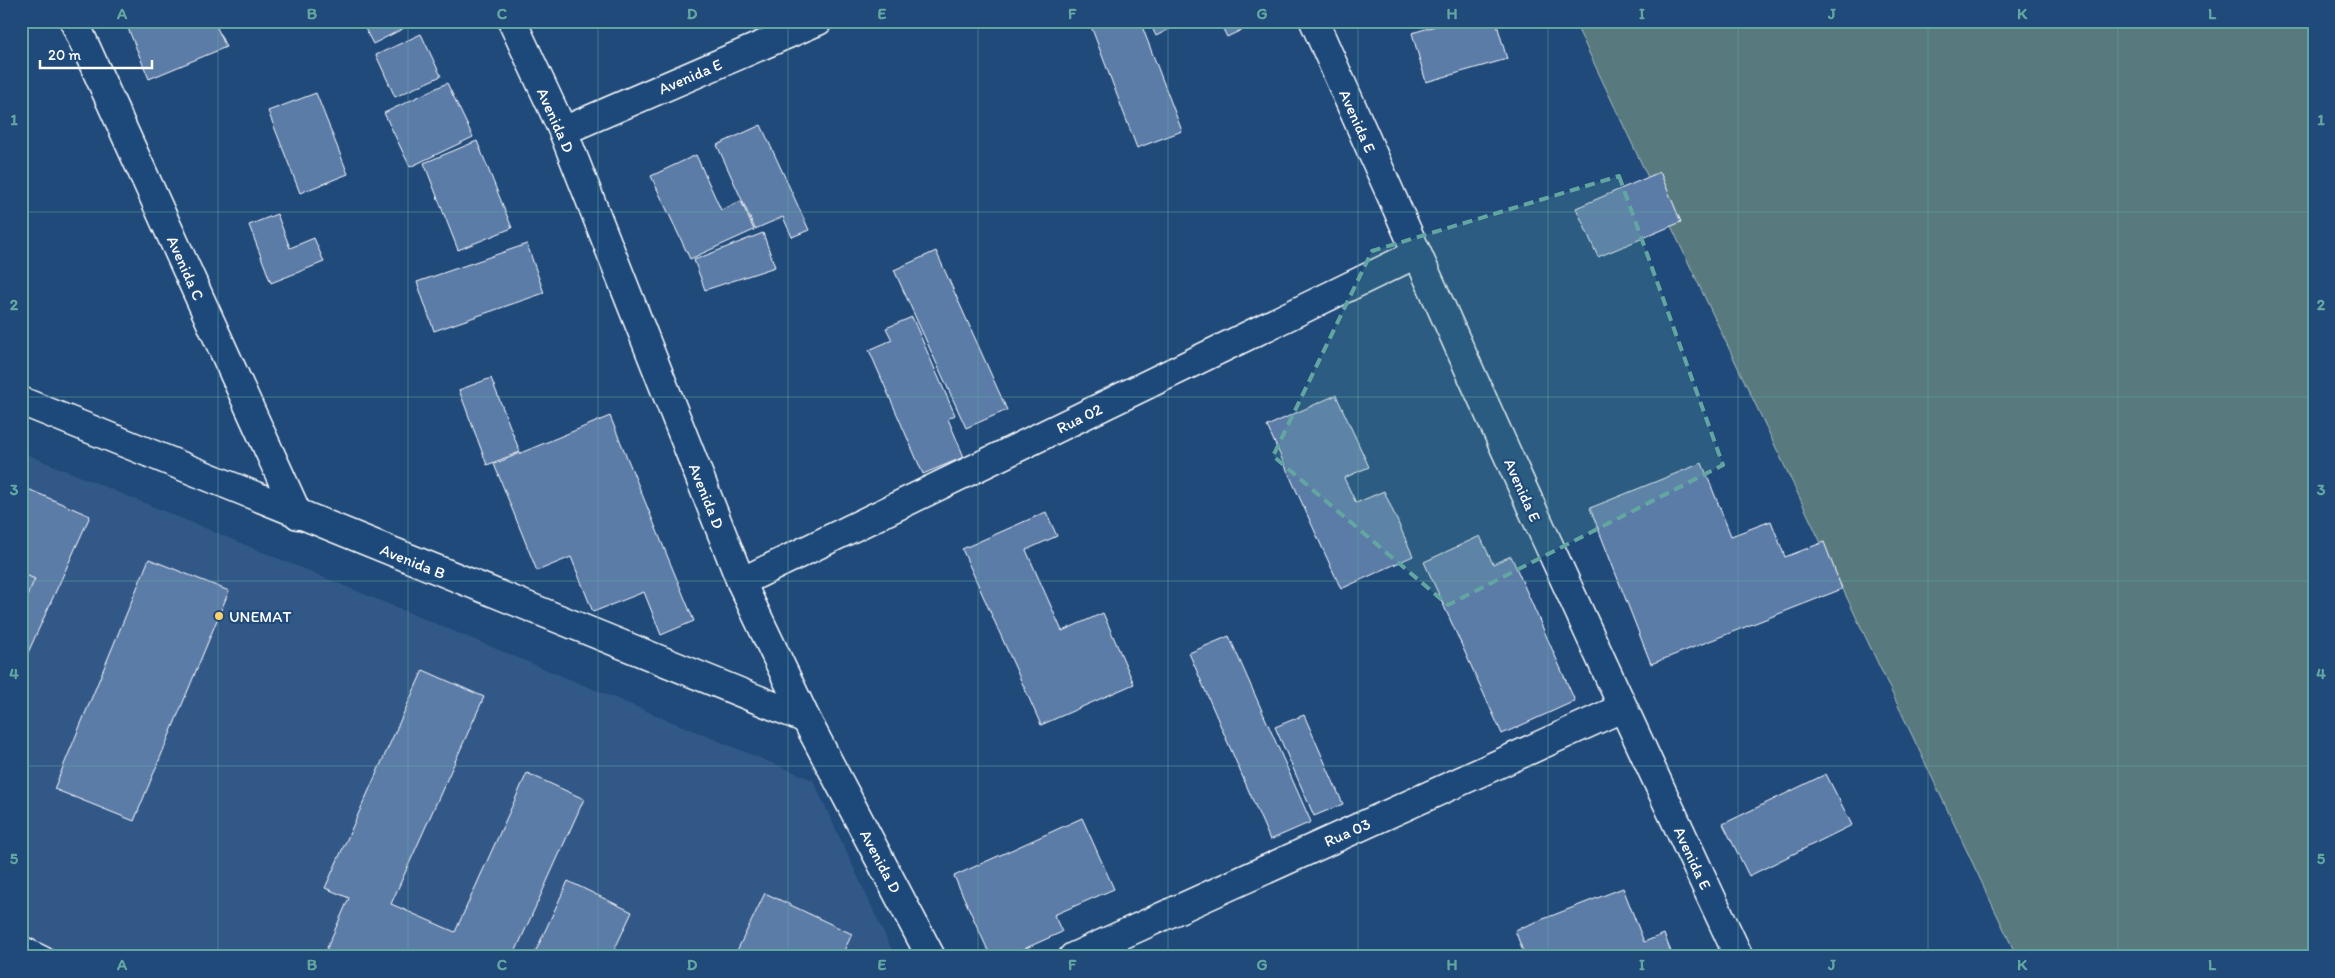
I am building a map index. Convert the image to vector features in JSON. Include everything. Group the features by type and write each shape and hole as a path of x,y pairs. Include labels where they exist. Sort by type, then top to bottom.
{"street":[{"name":"Avenida C","path":"74,21 298,515"},
{"name":"Avenida D","path":"512,21 562,131 741,582 806,719 931,957"},
{"name":"Avenida E","path":"562,131 818,21"},
{"name":"Avenida E","path":"1314,21 1416,254 1622,708 1739,957"},
{"name":"Rua 02","path":"741,582 1416,254"},
{"name":"Avenida B","path":"21,401 298,515 806,719"},
{"name":"Rua 03","path":"1073,957 1622,708"}],"lane":[{"path":"21,945 45,957"}],"highlighted area":[{"path":"1619,176 1723,465 1448,605 1273,456 1372,251"}],"shaded area":[{"name":"UNEMAT","path":"21,452 813,780 895,957 21,957"}],"green space":[{"path":"1574,21 2314,21 2314,957 2017,957"}],"building":[{"path":"125,21 214,21 226,47 149,79"},
{"path":"361,21 408,21 410,25 373,44"},
{"path":"1089,21 1140,21 1182,131 1137,148"},
{"path":"1149,21 1185,21 1156,36"},
{"path":"1219,21 1260,21 1227,37"},
{"path":"1452,21 1496,21 1507,59 1426,82 1412,33"},
{"path":"421,34 441,76 395,97 376,55"},
{"path":"447,83 473,137 410,167 384,113"},
{"path":"316,93 348,174 300,193 268,111"},
{"path":"761,125 809,230 792,237 783,217 755,229 717,145"},
{"path":"477,141 512,228 458,250 424,163"},
{"path":"696,155 721,210 741,201 754,230 690,259 651,176"},
{"path":"1660,172 1681,222 1598,257 1576,208"},
{"path":"277,214 290,248 314,238 324,262 271,283 249,225"},
{"path":"763,233 775,267 705,290 694,260"},
{"path":"527,244 544,293 434,331 417,282"},
{"path":"936,251 1007,410 966,428 894,270"},
{"path":"912,317 955,415 948,419 964,457 923,474 869,350 892,340 886,328"},
{"path":"491,378 520,452 487,465 459,390"},
{"path":"1336,395 1369,467 1344,478 1356,503 1384,491 1413,556 1341,589 1267,426"},
{"path":"610,416 694,621 661,635 644,592 593,612 571,557 537,571 494,464"},
{"path":"1702,463 1731,536 1771,521 1785,557 1824,542 1842,589 1651,664 1590,508"},
{"path":"21,486 90,516 21,668"},
{"path":"1046,512 1057,536 1026,550 1062,631 1103,613 1134,684 1041,725 962,549"},
{"path":"1480,536 1493,564 1511,556 1575,701 1502,734 1424,562"},
{"path":"149,559 229,591 134,821 54,789"},
{"path":"21,573 35,579 21,608"},
{"path":"1229,636 1311,822 1270,840 1189,653"},
{"path":"423,670 484,697 391,904 455,932 527,773 584,799 513,957 342,957 326,950 349,898 325,888"},
{"path":"1304,715 1343,804 1314,816 1275,727"},
{"path":"1826,774 1852,825 1749,876 1723,824"},
{"path":"1082,818 1114,889 1054,915 1062,932 1006,957 991,957 954,876"},
{"path":"568,881 632,912 611,957 533,957"},
{"path":"1623,888 1644,942 1664,934 1673,957 1525,957 1515,930"},
{"path":"765,893 852,934 841,957 734,957"}],"place":[{"name":"UNEMAT","path":"219,616"}]}
